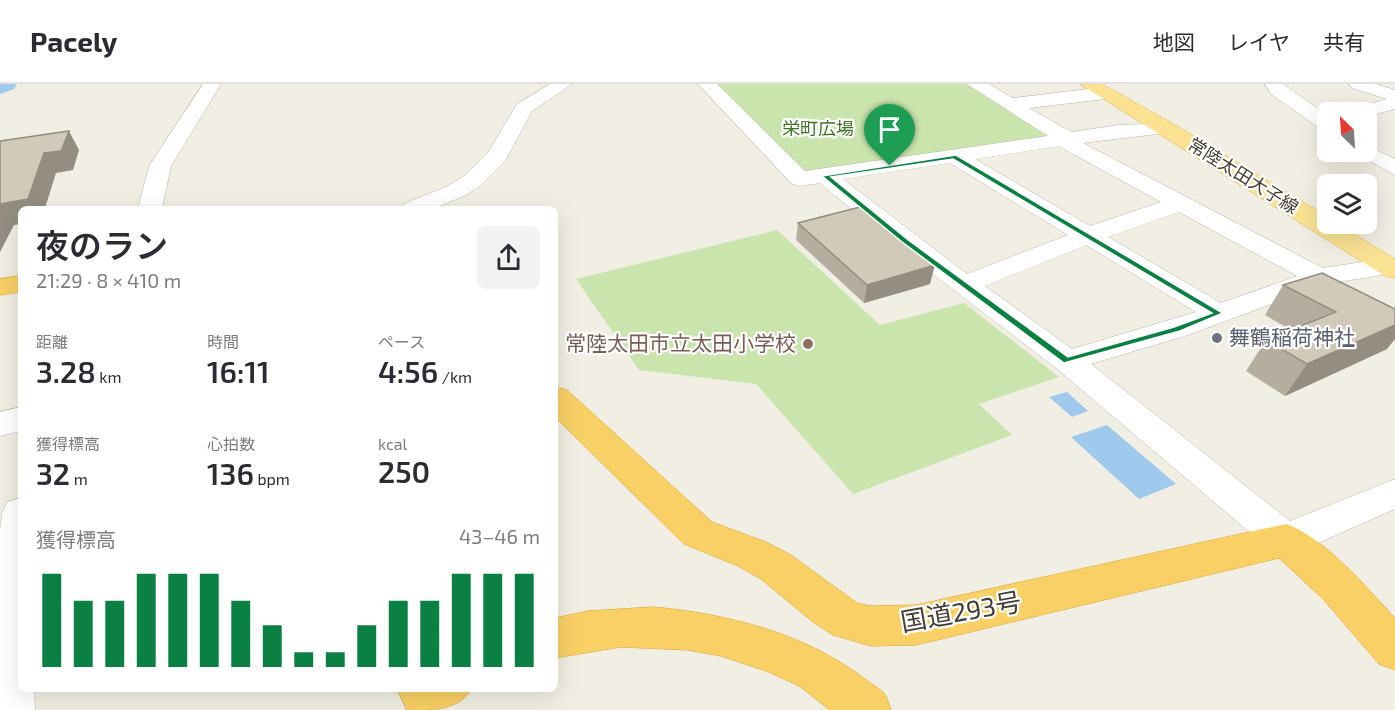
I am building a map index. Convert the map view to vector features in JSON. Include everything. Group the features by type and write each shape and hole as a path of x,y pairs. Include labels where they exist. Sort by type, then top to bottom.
{"highway":[{"path":"0,287 18,284"},
{"name":"国道293号","path":"558,401 698,533 752,554 776,567 828,609 848,621 871,626 916,625 1244,552 1286,540"},
{"path":"1286,540 1338,586 1395,649"},
{"path":"558,638 585,630 631,628 681,629 740,640 816,672 867,710"}],"main road":[{"name":"常陸太田大子線","path":"1097,89 1165,127 1392,268"}],"street":[{"path":"150,206 160,166 212,84"},
{"path":"419,206 456,191 472,181 497,156 524,108 563,84"},
{"path":"707,84 801,180 1165,127"},
{"path":"976,84 1070,140"},
{"path":"1274,84 1277,90 1317,117"},
{"path":"1358,84 1395,96"},
{"path":"1011,104 1097,89"},
{"path":"1377,108 1395,104"},
{"path":"1377,114 1395,118"},
{"path":"1070,140 1069,144 1320,277"},
{"path":"954,156 1218,313"},
{"path":"1377,157 1395,168"},
{"path":"825,176 861,207 1067,361 1286,540 1395,493"},
{"path":"964,285 1130,219 1180,204"},
{"path":"1067,361 1177,329 1320,277 1392,268"},
{"path":"0,424 18,420"},
{"path":"11,710 5,661 18,541"}],"green space":[{"name":"栄町広場","path":"711,84 968,84 1059,138 803,177"},
{"path":"777,230 880,325 964,303 1059,377 979,404 1012,435 853,494 756,384 639,370 576,279"}],"water":[{"path":"1067,392 1088,411 1072,417 1049,397"},
{"path":"1107,425 1176,484 1139,499 1071,437"}],"building":[{"path":"69,131 61,151 44,153 28,199 0,204 0,141"},
{"path":"860,207 935,265 867,285 798,223"},
{"path":"1322,273 1395,309 1395,325 1307,364 1266,340 1336,312 1283,285"}],"waterway":[{"path":"0,87 6,84"}],"place":[{"name":"舞鶴稲荷神社","path":"1217,338"},
{"name":"常陸太田市立太田小学校","path":"808,344"}],"route":[{"path":"954,156 1218,313 1177,329 1067,361 904,240 825,176 890,166 954,156"}]}
